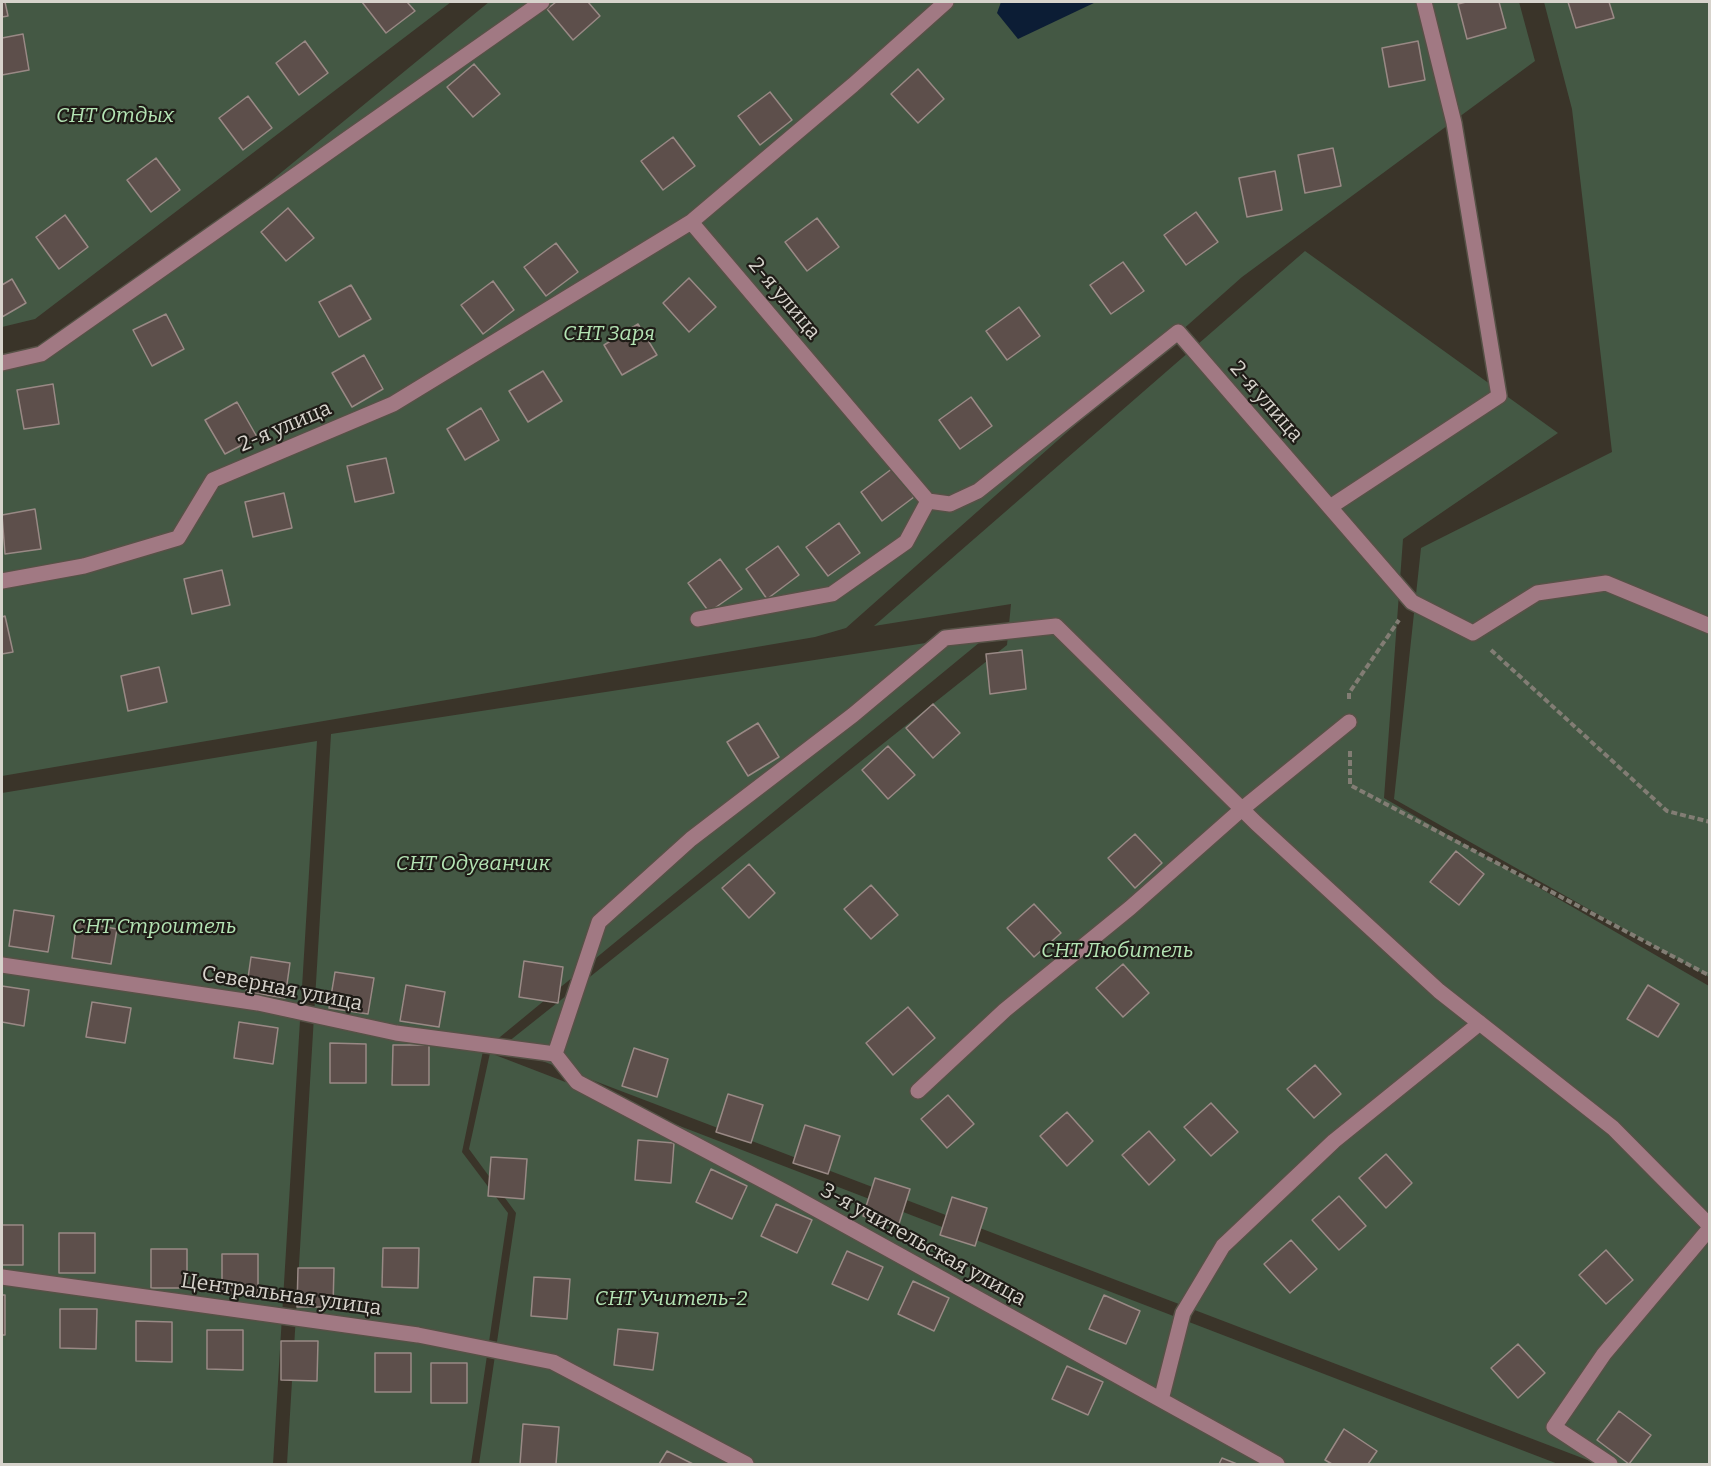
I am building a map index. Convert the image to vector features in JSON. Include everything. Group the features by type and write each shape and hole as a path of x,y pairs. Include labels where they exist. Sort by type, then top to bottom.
{"street":[{"path":"2,363 41,354 542,2"},
{"path":"691,222 853,85 946,2"},
{"path":"1330,507 1499,396 1454,123 1425,2"},
{"name":"2-я улица","path":"2,581 84,566 178,538 213,480 393,404 691,222 928,501 950,504 978,491 1178,332 1412,602"},
{"path":"698,620 832,594 906,542 928,501"},
{"path":"1412,602 1473,633 1537,593 1605,583 1710,626"},
{"path":"555,1054 598,922 691,839 853,715 945,638 1056,626 1242,809 1439,991 1613,1128 1710,1227 1604,1354 1554,1427 1610,1464"},
{"path":"918,1091 1005,1010 1130,908 1242,809 1349,722"},
{"name":"Северная улица","path":"2,966 258,1003 396,1033 555,1054"},
{"path":"1161,1400 1183,1313 1223,1246 1334,1141 1480,1023"},
{"name":"3-я учительская улица","path":"555,1054 577,1082 797,1199 1278,1464"},
{"name":"Центральная улица","path":"2,1277 418,1335 553,1362 746,1464"}],"path":[{"path":"1412,602 1349,693 1350,785 1710,976"},
{"path":"1473,633 1667,811 1710,822"}],"green space":[{"name":"СНТ Отдых","path":"2,2 451,2 35,319 2,327"},
{"name":"СНТ Заря","path":"489,2 1519,2 1535,61 1242,277 846,628 815,637 2,776 2,369 44,360 88,331"},
{"path":"1544,2 1709,2 1709,977 1394,799 1421,548 1612,452 1572,109"},
{"name":"СНТ Любитель","path":"1305,251 1558,433 1403,539 1384,798 1709,986 1709,1464 1598,1464 503,1046 1007,645 1011,604 874,626"},
{"name":"СНТ Одуванчик","path":"991,633 483,1051 462,1152 508,1213 471,1464 287,1464 331,734"},
{"name":"СНТ Строитель","path":"317,741 273,1464 2,1464 2,793"},
{"name":"СНТ Учитель-2","path":"490,1053 1558,1464 479,1464 516,1213 469,1149"}],"water":[{"path":"1001,2 1096,2 1018,39 997,13"}],"building":[{"path":"2,2 5,2 8,16 2,17"},
{"path":"362,2 407,2 415,11 386,33"},
{"path":"556,2 588,2 600,16 573,40 547,9"},
{"path":"1499,2 1506,28 1467,39 1458,4"},
{"path":"1568,2 1609,2 1614,18 1576,28"},
{"path":"23,34 29,70 2,75 2,38"},
{"path":"305,41 328,73 299,95 276,63"},
{"path":"1418,41 1425,80 1389,87 1382,48"},
{"path":"474,64 500,94 473,117 447,87"},
{"path":"918,69 944,99 918,123 891,94"},
{"path":"770,92 792,120 760,145 738,116"},
{"path":"248,96 272,128 243,150 219,118"},
{"path":"673,137 695,166 663,190 641,161"},
{"path":"1333,148 1341,186 1305,193 1298,155"},
{"path":"156,158 180,190 151,212 127,180"},
{"path":"1275,171 1282,210 1247,217 1239,178"},
{"path":"288,208 314,238 286,261 261,232"},
{"path":"1196,212 1218,242 1186,265 1164,235"},
{"path":"65,215 88,247 59,269 36,237"},
{"path":"817,218 839,247 807,271 785,242"},
{"path":"556,243 578,272 546,296 524,267"},
{"path":"1123,262 1144,291 1111,314 1090,285"},
{"path":"689,278 716,307 689,332 663,303"},
{"path":"12,279 26,303 2,317 2,285"},
{"path":"493,281 514,310 483,334 461,305"},
{"path":"351,285 371,319 339,337 319,302"},
{"path":"1019,307 1040,336 1007,360 986,331"},
{"path":"166,314 184,349 152,366 133,330"},
{"path":"638,324 657,355 622,375 604,345"},
{"path":"364,355 383,389 352,407 332,373"},
{"path":"543,371 562,401 528,422 509,391"},
{"path":"53,384 59,424 24,429 17,390"},
{"path":"971,397 992,426 960,449 939,420"},
{"path":"237,402 257,437 225,454 205,420"},
{"path":"481,408 499,440 465,460 447,429"},
{"path":"386,458 394,493 355,502 347,466"},
{"path":"893,468 914,497 882,521 861,492"},
{"path":"284,493 292,528 253,537 245,502"},
{"path":"35,509 41,549 5,554 2,515"},
{"path":"839,523 860,553 828,576 806,547"},
{"path":"778,546 799,575 767,599 746,569"},
{"path":"720,559 742,589 709,612 688,583"},
{"path":"222,570 230,605 192,614 184,579"},
{"path":"5,616 13,652 2,654 2,617"},
{"path":"1022,650 1026,689 990,694 986,654"},
{"path":"159,667 167,702 128,711 121,676"},
{"path":"933,704 960,733 933,758 906,728"},
{"path":"758,723 779,757 748,776 727,742"},
{"path":"888,746 915,775 888,799 862,770"},
{"path":"1135,834 1162,863 1135,888 1108,858"},
{"path":"1456,851 1484,874 1459,905 1430,882"},
{"path":"749,864 775,893 749,918 722,888"},
{"path":"871,885 898,915 871,939 844,909"},
{"path":"1034,904 1061,933 1034,957 1007,928"},
{"path":"14,910 54,916 48,952 9,946"},
{"path":"77,922 117,929 111,964 72,958"},
{"path":"251,957 290,963 285,998 246,992"},
{"path":"524,961 563,967 558,1003 519,997"},
{"path":"1123,964 1149,993 1123,1017 1096,988"},
{"path":"335,972 374,978 368,1014 329,1008"},
{"path":"406,985 445,992 439,1027 400,1021"},
{"path":"1648,985 1679,1004 1658,1037 1627,1019"},
{"path":"2,986 29,990 24,1026 2,1022"},
{"path":"92,1002 131,1008 125,1043 86,1037"},
{"path":"908,1007 935,1038 893,1075 866,1043"},
{"path":"239,1022 278,1028 273,1064 234,1058"},
{"path":"330,1043 366,1044 366,1083 330,1083"},
{"path":"393,1045 429,1045 429,1085 392,1085"},
{"path":"634,1048 668,1059 657,1097 622,1086"},
{"path":"1315,1065 1341,1094 1314,1118 1287,1089"},
{"path":"728,1094 763,1105 751,1143 716,1132"},
{"path":"948,1095 974,1124 947,1148 921,1119"},
{"path":"1211,1103 1238,1132 1211,1156 1184,1127"},
{"path":"1067,1112 1093,1141 1067,1166 1040,1136"},
{"path":"805,1125 840,1136 828,1174 793,1163"},
{"path":"1149,1131 1175,1160 1149,1185 1122,1155"},
{"path":"638,1140 674,1143 671,1183 635,1180"},
{"path":"1386,1154 1412,1183 1386,1208 1359,1178"},
{"path":"491,1157 527,1159 524,1199 488,1196"},
{"path":"711,1169 747,1186 732,1219 696,1202"},
{"path":"875,1178 910,1189 898,1227 863,1216"},
{"path":"1339,1196 1366,1226 1339,1250 1312,1220"},
{"path":"952,1197 987,1208 975,1246 940,1235"},
{"path":"776,1204 812,1220 797,1253 761,1236"},
{"path":"2,1225 23,1225 23,1265 2,1265"},
{"path":"59,1233 95,1233 95,1273 59,1273"},
{"path":"1291,1240 1317,1269 1290,1293 1264,1264"},
{"path":"383,1248 419,1248 418,1288 382,1287"},
{"path":"151,1249 187,1249 187,1288 151,1288"},
{"path":"1606,1250 1633,1280 1606,1304 1579,1275"},
{"path":"847,1251 883,1267 868,1300 832,1284"},
{"path":"222,1254 258,1254 258,1294 222,1294"},
{"path":"298,1268 334,1268 333,1307 297,1307"},
{"path":"534,1277 570,1279 567,1319 531,1316"},
{"path":"913,1281 949,1298 934,1331 898,1314"},
{"path":"2,1295 5,1295 5,1335 2,1335"},
{"path":"1104,1295 1140,1311 1126,1344 1089,1329"},
{"path":"60,1309 97,1309 96,1349 60,1348"},
{"path":"136,1321 172,1322 172,1362 136,1361"},
{"path":"618,1329 658,1333 653,1370 614,1365"},
{"path":"207,1330 243,1330 243,1370 207,1369"},
{"path":"281,1341 318,1341 317,1381 281,1380"},
{"path":"1518,1344 1545,1373 1518,1398 1491,1368"},
{"path":"375,1353 411,1353 411,1392 375,1392"},
{"path":"431,1363 467,1363 467,1403 431,1403"},
{"path":"1067,1366 1103,1382 1088,1415 1052,1399"},
{"path":"1619,1411 1651,1435 1629,1464 1597,1440"},
{"path":"523,1424 559,1427 556,1464 520,1464"},
{"path":"1344,1429 1377,1451 1368,1464 1332,1464 1325,1460"},
{"path":"667,1451 693,1464 659,1464"},
{"path":"1222,1458 1237,1464 1219,1464"}]}
